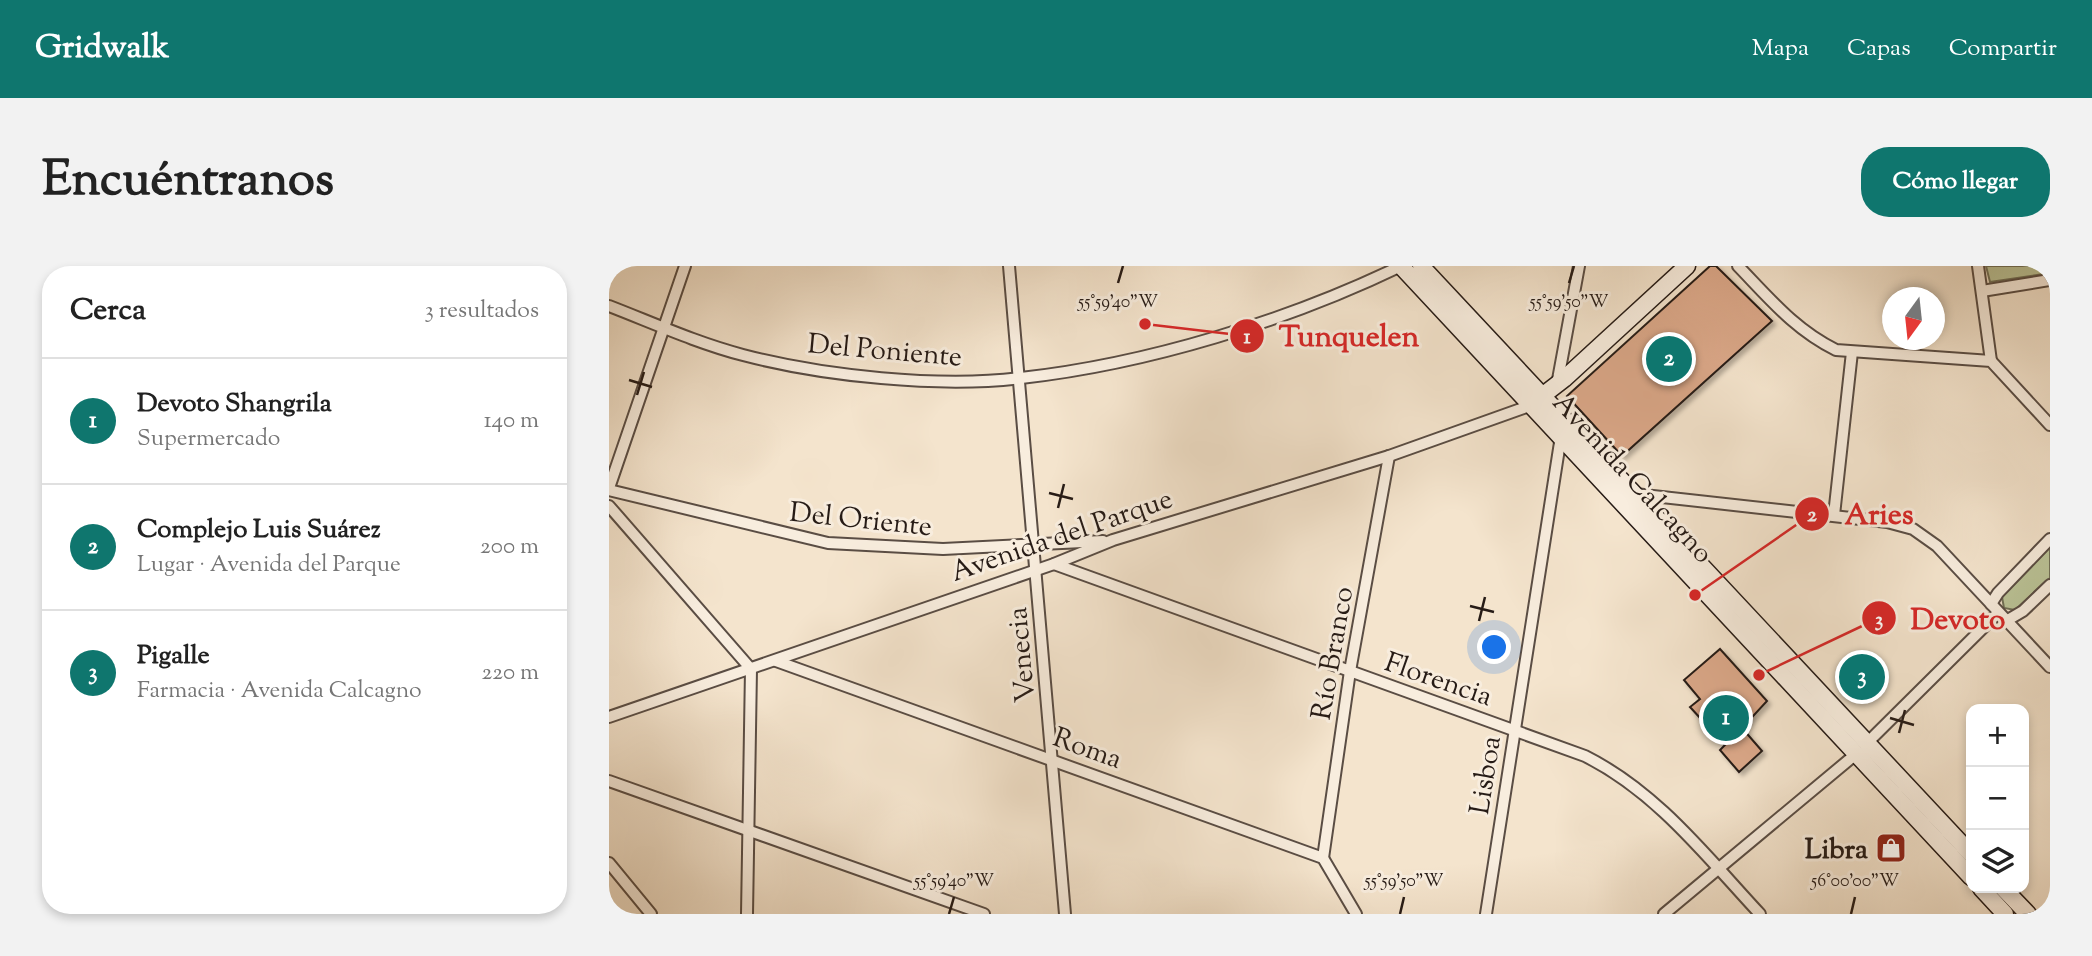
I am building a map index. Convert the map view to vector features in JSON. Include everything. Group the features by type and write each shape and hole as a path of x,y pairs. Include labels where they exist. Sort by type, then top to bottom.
{"street":[{"path":"609,489 685,266"},
{"name":"Venecia","path":"1009,266 1065,914"},
{"name":"Del Poniente","path":"609,306 663,328 743,355 837,371 926,382 1020,379 1122,361 1240,329 1365,283 1401,266"},
{"name":"Avenida Calcagno","path":"1401,266 1635,494 1862,748 1966,871"},
{"name":"Avenida Calcagno","path":"1421,266 1537,401 1561,436 1862,748 1966,849"},
{"path":"1557,385 1579,266"},
{"name":"Avenida del Parque","path":"609,716 1054,565 1113,540 1389,456 1537,401 1687,266"},
{"path":"1738,266 1802,331 1836,350 1991,361"},
{"path":"1978,266 1991,361 2050,425"},
{"path":"1982,291 2050,279"},
{"path":"1834,515 1852,352"},
{"name":"Lisboa","path":"1486,914 1561,436"},
{"name":"Río Branco","path":"1323,858 1350,671 1389,456"},
{"name":"Del Oriente","path":"609,489 828,543 943,549 1113,540"},
{"path":"1635,494 1834,515 1887,522 1913,529 1937,546 2050,667"},
{"path":"609,506 751,669 747,914"},
{"path":"1998,613 1998,593 2050,538"},
{"name":"Florencia","path":"1054,565 1514,729 1619,774 1658,805 1760,914"},
{"path":"1664,914 1862,748 1998,613 2023,611 2050,585"},
{"name":"Roma","path":"776,661 1052,758 1323,858"},
{"path":"609,781 984,914"},
{"path":"1323,858 1356,914"},
{"path":"609,863 651,914"},
{"path":"1986,893 2005,914"},
{"path":"2008,893 2028,914"}],"green space":[{"path":"1986,266 2050,266 2050,273 1990,282"},
{"path":"2050,547 2050,578 2015,610 2004,608 2002,597"}],"building":[{"path":"1710,266 1716,266 1772,321 1622,456 1567,396"},
{"path":"1720,649 1767,701 1742,728 1762,751 1739,772 1720,750 1725,745 1690,707 1700,699 1684,680"}],"place":[{"name":"Tunquelen","path":"1145,324"},
{"name":"Complejo Luis Suárez","path":"1669,359"},
{"name":"Aries","path":"1695,595"},
{"name":"Devoto","path":"1759,675"},
{"name":"Pigalle","path":"1862,677"},
{"name":"Devoto Shangrila","path":"1726,718"},
{"name":"Libra","path":"1891,848"}]}
